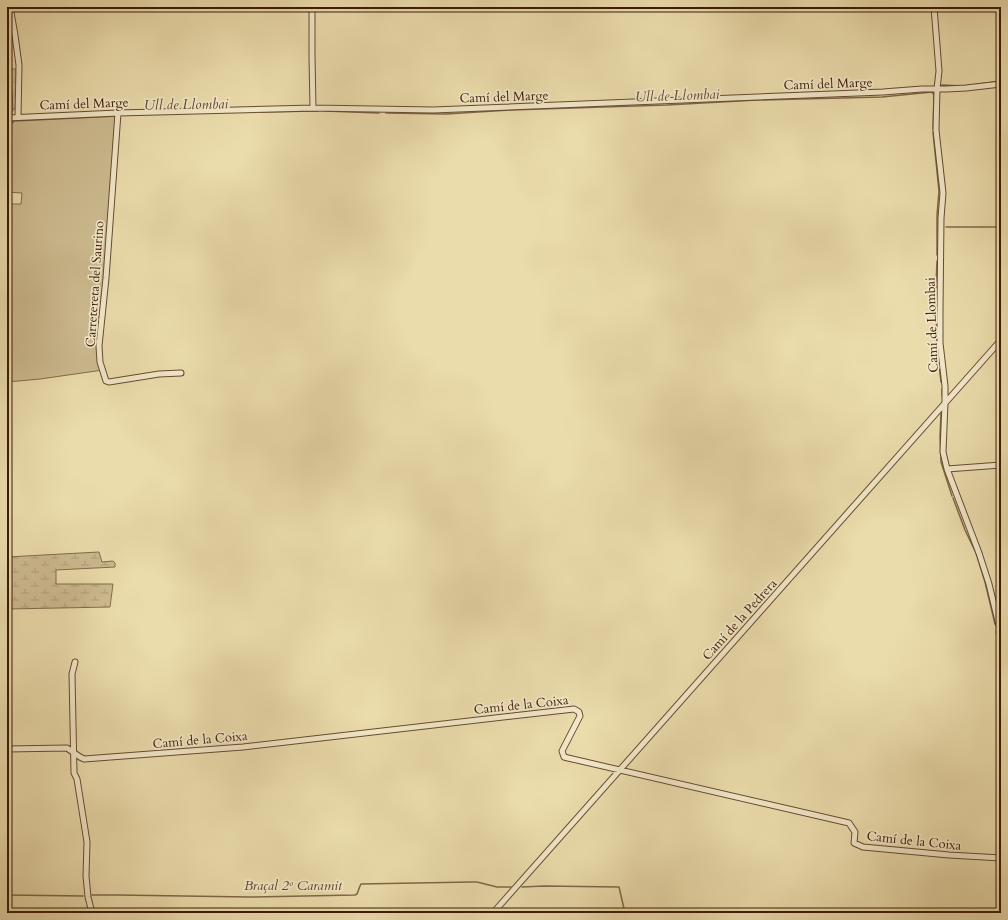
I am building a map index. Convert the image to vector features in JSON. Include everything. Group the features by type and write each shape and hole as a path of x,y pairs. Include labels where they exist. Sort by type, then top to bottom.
{"street":[{"path":"10,7 19,65 18,117"},
{"path":"312,7 313,108"},
{"name":"Camí de Llombai","path":"934,7 939,71 936,130 943,193 941,218 940,330 945,403 943,452 947,469 989,584 1001,634"},
{"name":"Camí del Marge","path":"8,118 118,112 313,108 433,110 853,94 922,89 966,88 1001,84"},
{"name":"Carretereta del Saurino","path":"118,112 101,326 100,362 106,381 109,382 181,373"},
{"path":"7,127 8,118"},
{"name":"Camí de la Pedrera","path":"493,913 1001,340"},
{"path":"947,469 1001,465"},
{"path":"75,662 72,674 74,773 77,779 87,842 86,876 88,897 92,913"},
{"name":"Camí de la Coixa","path":"7,749 67,748 74,754 84,759 243,747 574,709 579,712 580,716 562,751 564,757 849,823 855,832 854,843 863,847 1001,858"}],"green space":[{"path":"7,28 9,35 13,111 9,118 7,127"},
{"path":"7,69 16,69 17,109 7,109"},
{"path":"118,113 100,326 103,370 7,382 7,204 21,204 22,193 7,192 7,129 10,119"},
{"path":"99,552 102,562 113,561 115,563 115,567 56,570 56,584 113,584 110,607 7,609 7,557"}],"waterway":[{"path":"940,87 942,85 964,86 1001,81"},
{"name":"Ull de Llombai","path":"386,113 446,114 757,100 882,97 932,92 934,95 933,129"},
{"name":"Ull de Llombai","path":"261,112 318,111"},
{"name":"Ull de Llombai","path":"325,111 379,113"},
{"name":"Ull de Llombai","path":"7,136 11,124 14,121 117,116"},
{"name":"Ull de Llombai","path":"933,132 939,191 937,215 937,255"},
{"path":"946,227 1001,227"},
{"name":"Ull de Llombai","path":"935,309 937,261"},
{"name":"Ull de Llombai","path":"936,312 937,348 941,382"},
{"name":"Ull de Llombai","path":"942,389 942,396"},
{"name":"Ull de Llombai","path":"941,414 941,462 952,496"},
{"name":"Ull de Llombai","path":"953,498 965,530 976,553 995,624"},
{"name":"Ull de Llombai","path":"996,632 1001,645"},
{"name":"Braçal 2º Caramit","path":"92,895 250,897 355,895 357,894 361,884 477,882 497,887 511,887"},
{"name":"Braçal 2º Caramit","path":"522,887 619,887 625,913"},
{"name":"Braçal 2º Caramit","path":"7,895 83,896"}]}
